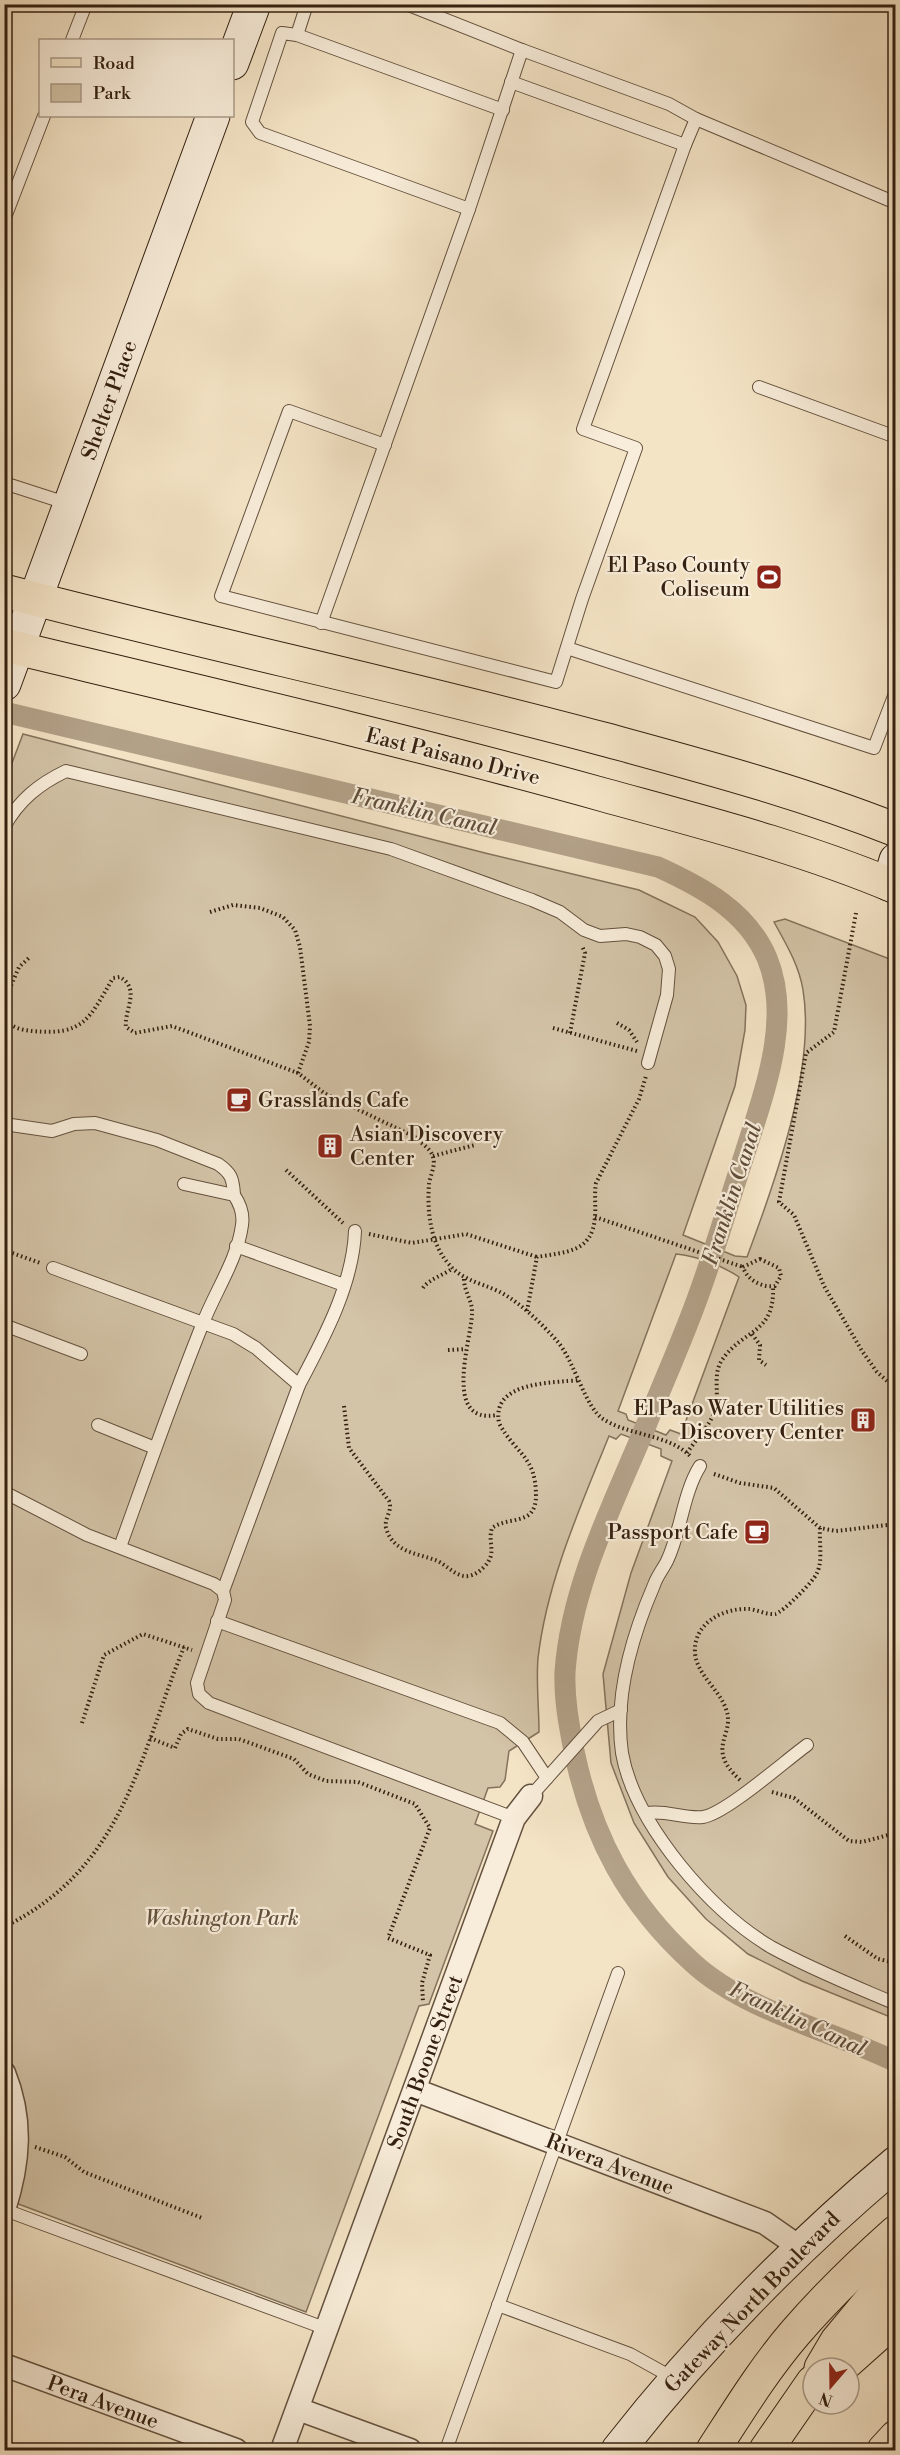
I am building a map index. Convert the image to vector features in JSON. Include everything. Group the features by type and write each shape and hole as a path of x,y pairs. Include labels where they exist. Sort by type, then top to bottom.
{"main road":[{"path":"20,595 544,723 802,795 896,830"},
{"name":"East Paisano Drive","path":"11,647 529,774 893,877"},
{"path":"713,2451 751,2391 794,2335 849,2275 896,2232"},
{"path":"828,2356 837,2342 896,2270"},
{"path":"854,2356 896,2319"},
{"path":"766,2451 801,2404"},
{"path":"884,2451 896,2437"}],"street":[{"path":"234,58 254,4"},
{"name":"Shelter Place","path":"4,684 20,595 70,504 213,117"},
{"name":"South Boone Street","path":"282,2451 514,1818 531,1796"},
{"path":"4,2073 17,2117 18,2141 15,2176 5,2210"},
{"name":"Rivera Avenue","path":"415,2090 765,2223 788,2239 797,2251"},
{"name":"Gateway North Boulevard","path":"618,2451 676,2379 797,2251 896,2163"},
{"name":"Pera Avenue","path":"4,2365 236,2451"},
{"path":"298,2409 410,2451"}],"lane":[{"path":"72,39 86,4"},
{"path":"297,35 307,4"},
{"path":"406,4 669,104 696,119 896,203"},
{"path":"469,209 260,133 252,122 266,74 282,33 297,35 503,110"},
{"path":"321,623 469,209 522,50"},
{"path":"511,82 684,145"},
{"path":"4,219 44,117"},
{"path":"385,445 289,411 221,596 556,682 636,448 583,429 684,145 696,119"},
{"path":"759,387 896,437"},
{"path":"4,483 70,504"},
{"path":"567,648 874,748 896,691"},
{"path":"4,827 14,810 40,784 66,771 391,849 542,904 600,936 626,934 640,937 656,945 665,956 669,969 668,995 648,1063"},
{"path":"4,1124 52,1131 74,1124 95,1123 125,1130 218,1164 230,1172 234,1195 241,1206 243,1224 236,1246 203,1322 120,1548"},
{"path":"184,1184 234,1195"},
{"path":"355,1231 350,1270 316,1353 299,1385 223,1591 225,1600 197,1683 199,1694 209,1703 514,1818"},
{"path":"236,1246 344,1285"},
{"path":"53,1268 233,1334 256,1348 299,1385"},
{"path":"4,1325 81,1354"},
{"path":"98,1425 155,1448"},
{"path":"699,1466 673,1547 654,1583 627,1663 621,1710 622,1754 634,1790 662,1842 704,1894 740,1925 771,1946 801,1962 896,2004"},
{"path":"4,1492 87,1535 214,1584 223,1591"},
{"path":"218,1621 500,1723 523,1742 549,1774"},
{"name":"South Boone Street","path":"531,1796 598,1721 621,1710"},
{"path":"647,1813 664,1811 704,1817 722,1811 751,1786 807,1745"},
{"path":"446,2451 618,1973"},
{"path":"5,2210 327,2329"},
{"path":"498,2305 630,2354 676,2379"}],"path":[{"path":"210,912 233,905 260,908 283,917 296,930 310,1026 309,1042 298,1073"},
{"path":"856,913 834,1032 806,1053 779,1202 794,1215 824,1286 862,1351 877,1372 896,1389"},
{"path":"570,1033 585,952 580,944"},
{"path":"4,1002 19,967 29,958"},
{"path":"4,1017 9,1024 27,1030 49,1033 72,1030 94,1011 113,978 120,976 126,980 131,993 125,1018 126,1027 135,1033 172,1026 298,1073 324,1093 415,1137 434,1156"},
{"path":"553,1028 640,1052 636,1037 617,1023"},
{"path":"286,1170 341,1222 355,1231 401,1243 465,1234 537,1257 564,1254 581,1247 590,1235 595,1217 593,1198 596,1183 639,1099 648,1063"},
{"path":"434,1156 475,1145"},
{"path":"434,1156 429,1205 434,1239 453,1268 464,1279 498,1291 527,1311 558,1342 598,1415 614,1424 677,1448"},
{"path":"595,1217 743,1267 752,1281 773,1287"},
{"path":"4,1250 53,1268"},
{"path":"527,1311 537,1257"},
{"path":"687,1453 714,1414 720,1364 732,1349 762,1327 771,1311 773,1287 781,1276 777,1265 757,1259 743,1267"},
{"path":"423,1288 430,1281 453,1268"},
{"path":"464,1279 464,1288 473,1312 466,1349 463,1383 465,1398 479,1414 488,1417 497,1415"},
{"path":"752,1334 760,1345 759,1360 766,1365"},
{"path":"448,1350 466,1349"},
{"path":"344,1406 349,1448 391,1506 386,1520 386,1529 393,1541 403,1550 439,1561 452,1573 464,1575 483,1568 492,1556 492,1528 501,1522 527,1516 533,1510 536,1500 535,1477 530,1463 503,1431 497,1415 503,1402 512,1392 527,1386 580,1380"},
{"path":"699,1466 740,1483 774,1488 820,1528 836,1531 896,1524"},
{"path":"820,1528 818,1572 814,1580 783,1609 773,1614 748,1609 729,1611 709,1620 701,1629 695,1653 699,1668 726,1708 728,1717 722,1756 730,1770 751,1786 794,1798 849,1841 862,1842 896,1833"},
{"path":"896,1564 896,1593"},
{"path":"82,1723 104,1655 143,1634 206,1654"},
{"path":"4,1927 26,1917 59,1893 108,1837 130,1792 184,1647"},
{"path":"150,1738 175,1748 181,1734 188,1729 218,1739 239,1739 294,1759 308,1774 326,1781 358,1782 415,1804 430,1828 388,1938 430,1954 422,1983 423,2008"},
{"path":"845,1936 878,1959 896,1963"},
{"path":"18,2141 65,2157 84,2172 202,2218"}],"green space":[{"name":"Washington Park","path":"23,734 485,853 639,890 695,917 718,942 737,976 746,1005 745,1030 735,1086 683,1235 735,1256 747,1257 769,1195 790,1125 804,1054 805,1021 801,981 792,955 774,922 785,919 895,961 895,2019 802,1981 748,1954 706,1919 668,1877 634,1823 611,1763 603,1674 631,1573 672,1461 661,1456 661,1449 621,1434 616,1439 609,1436 566,1545 542,1629 537,1686 539,1732 509,1751 505,1780 500,1787 488,1788 475,1824 493,1831 429,2004 419,2006 306,2312 5,2199 4,784","holes":["676,1254 709,1262 739,1277 681,1434 670,1430 666,1435 628,1420 626,1414 618,1411"]}],"waterway":[{"name":"Franklin Canal","path":"4,712 658,867 722,902 748,927 758,941 767,958 774,982 777,1007 776,1032 766,1083 696,1302 608,1514 585,1576 569,1640 565,1672 567,1712 582,1782 602,1840 632,1893 670,1940 714,1980 738,1994 790,2019 896,2062"}],"place":[{"name":"El Paso County Coliseum","path":"769,577"},
{"name":"Grasslands Cafe","path":"239,1100"},
{"name":"Asian Discovery Center","path":"330,1146"},
{"name":"El Paso Water Utilities Discovery Center","path":"863,1420"},
{"name":"Passport Cafe","path":"757,1532"}]}
